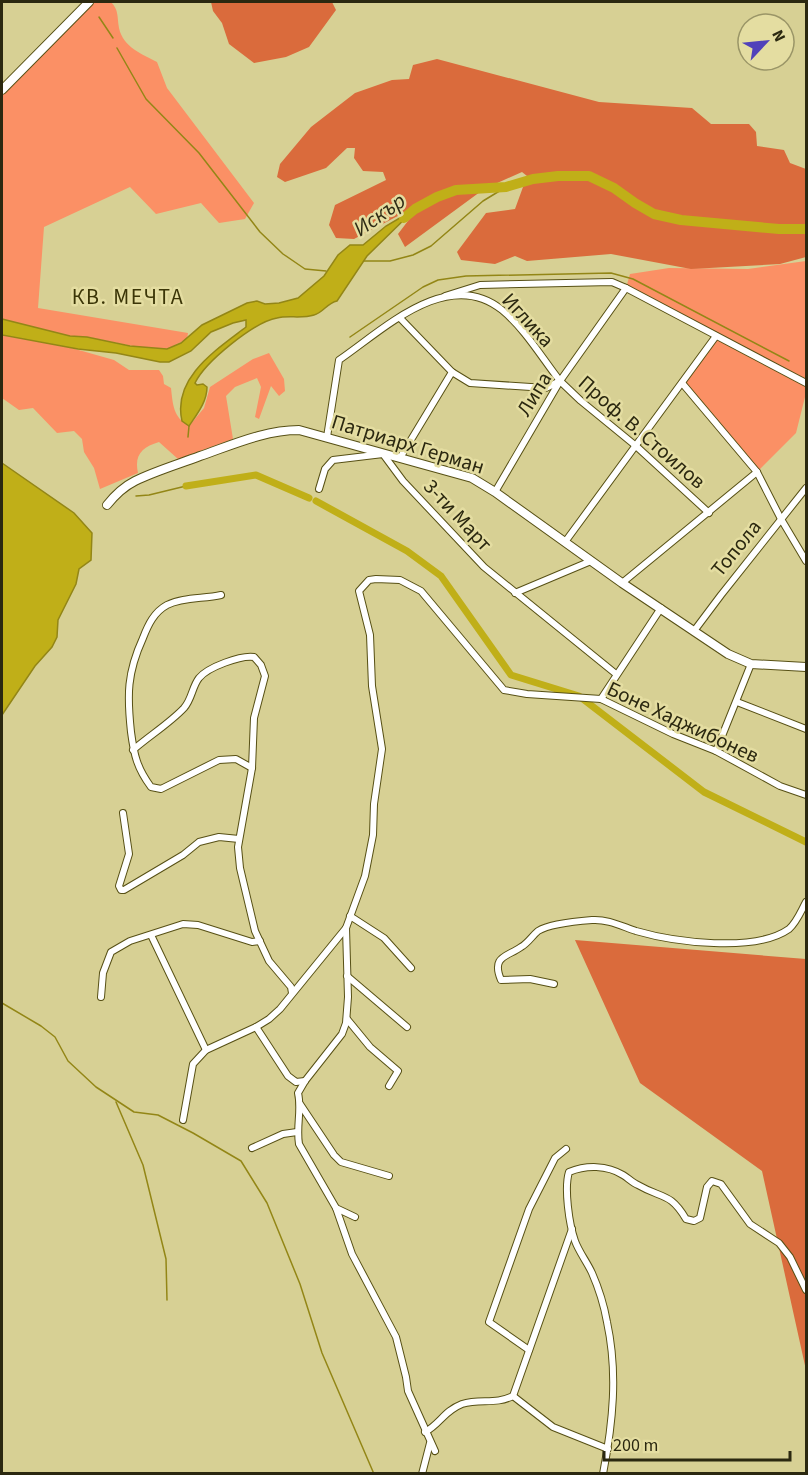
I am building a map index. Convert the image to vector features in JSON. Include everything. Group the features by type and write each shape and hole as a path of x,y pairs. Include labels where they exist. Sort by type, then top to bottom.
{"street":[{"path":"2,90 89,2"},
{"path":"445,296 480,285 612,282 807,383"},
{"name":"Липа","path":"495,492 560,381 626,288"},
{"name":"Иглика","path":"327,437 339,360 423,303 445,296 469,296 485,300 502,310 560,381"},
{"name":"Проф. В. Стоилов","path":"400,318 452,372 463,380 478,385 546,388 560,381 709,513"},
{"path":"565,542 716,336"},
{"path":"400,458 452,372"},
{"path":"682,383 757,472 781,519 807,561"},
{"name":"Патриарх Герман","path":"107,505 117,493 135,482 249,439 288,430 299,430 472,478 728,654 751,664 807,668"},
{"path":"319,489 325,469 333,460 383,454"},
{"name":"3-ти Март","path":"383,454 403,481 484,567 616,674"},
{"path":"622,583 757,472"},
{"name":"Топола","path":"694,631 807,488"},
{"path":"515,593 591,561"},
{"name":"Боне Хаджибонев","path":"346,928 370,857 376,779 382,749 372,686 370,635 359,591 369,580 400,580 420,591 504,690 527,694 601,699 716,752 780,786 807,795"},
{"path":"221,595 194,598 168,605 156,614 147,627 132,663 128,684 128,712 133,750 140,772 151,787 161,789 219,760 236,759 252,768"},
{"path":"601,699 661,608"},
{"path":"133,750 183,710 190,701 199,678 212,669 243,656 254,657 261,665 265,676 254,718 252,768 239,839 239,858 255,931 269,961 291,987 292,993"},
{"path":"716,752 751,664"},
{"path":"737,702 807,729"},
{"path":"123,813 129,854 119,886 121,890 183,855 199,842 219,837 239,839"},
{"path":"554,984 530,979 501,980 498,971 499,961 502,956 519,949 537,932 545,928 592,920 606,921 636,931 678,940 729,944 768,939 790,928 807,902"},
{"path":"350,916 384,938 411,968"},
{"path":"101,997 103,973 111,952 130,941 183,924 191,924 252,942 260,941"},
{"path":"346,928 347,1019 342,1034 298,1093 300,1104 298,1144 336,1208 352,1254 396,1337 408,1391 435,1451"},
{"path":"183,1120 193,1064 206,1050 269,1019 280,1009 346,928"},
{"path":"151,934 206,1050"},
{"path":"347,976 407,1026"},
{"path":"347,1019 370,1047 398,1071 389,1086"},
{"path":"256,1027 288,1076 296,1082 305,1081"},
{"path":"300,1104 341,1162 389,1176"},
{"path":"252,1148 283,1134 297,1132"},
{"path":"529,1350 489,1322 530,1209 555,1158 566,1149"},
{"path":"603,1473 608,1449 615,1382 608,1323 600,1294 575,1241 572,1228 566,1182 569,1172 579,1168 605,1168 622,1174 638,1186 668,1197 686,1219 694,1221 700,1218 706,1187 712,1181 721,1184 750,1224 779,1243 790,1257 807,1290"},
{"path":"336,1208 355,1217"},
{"path":"425,1432 433,1428 444,1414 463,1404 502,1402 513,1396 572,1228"},
{"path":"513,1396 553,1427 608,1449"},
{"path":"422,1473 430,1442"}],"shaded area":[{"path":"95,2 111,2 114,5 121,35 134,49 157,62 167,88 254,203 245,219 219,223 201,203 156,214 130,187 44,227 38,308 188,333 187,339 167,349 143,348 70,336 2,319 2,96"},
{"path":"211,2 332,2 336,10 309,47 286,57 254,63 229,44 222,23 213,11"},
{"path":"437,59 599,102 692,108 711,124 749,124 756,132 757,146 784,150 790,163 806,169 806,257 780,264 691,269 611,254 527,261 515,256 495,264 461,260 457,252 486,213 515,209 527,176 522,172 484,189 405,247 398,234 414,213 411,209 354,239 336,238 329,225 335,205 386,180 383,172 363,171 354,158 355,148 347,148 326,168 285,182 277,177 280,164 311,127 355,93 392,80 409,79 413,65"},
{"path":"415,209 367,256 337,301 314,315 281,317 267,321 219,354 200,374 195,383 207,387 207,392 201,408 189,426 182,421 181,406 190,378 199,366 222,345 246,327 246,320 211,332 191,351 169,362 2,335 2,319 70,336 87,337 130,346 167,349 181,343 202,325 247,303 257,301 265,304 279,303 298,298 324,276 338,255 350,245 363,245 386,226"},
{"path":"806,261 806,393 796,433 757,472 682,383 716,335 626,288 630,274 669,268 748,269"},
{"path":"2,335 68,347 114,360 129,370 159,370 164,384 171,388 177,415 189,426 204,408 210,387 253,359 269,353 284,379 285,391 279,396 271,386 259,419 255,417 261,387 257,378 235,387 226,396 233,439 178,459 159,442 153,444 144,449 138,457 138,473 100,489 94,468 84,452 82,439 74,431 57,433 33,408 19,410 2,398"},
{"path":"2,463 74,513 92,533 91,560 79,569 76,584 58,620 57,637 2,715"},
{"path":"575,940 806,959 806,1370 762,1171 640,1083"}],"waterway":[{"path":"99,17 113,38"},
{"path":"117,48 146,99 199,153 260,232 283,254 305,269 326,271"},
{"name":"Искър","path":"404,218 437,197 456,190 506,187 533,179 558,176 589,176 614,188 654,214 681,220 779,229 806,229"},
{"path":"364,261 390,261 413,255 431,246 483,201 506,187"},
{"path":"350,337 423,287 438,280 466,276 611,273 633,279 789,361"},
{"path":"188,437 189,426"},
{"path":"186,486 256,475 309,498"},
{"path":"136,496 186,486"},
{"path":"316,501 407,551 441,576 511,675 579,696 704,792 806,842"},
{"path":"2,1003 55,1037 68,1061 96,1087 134,1112 158,1115 241,1161 267,1203 300,1284 322,1353 374,1474"},
{"path":"116,1102 143,1165 166,1259 167,1300"}],"district":[{"name":"КВ. МЕЧТА","path":"128,296"}]}
